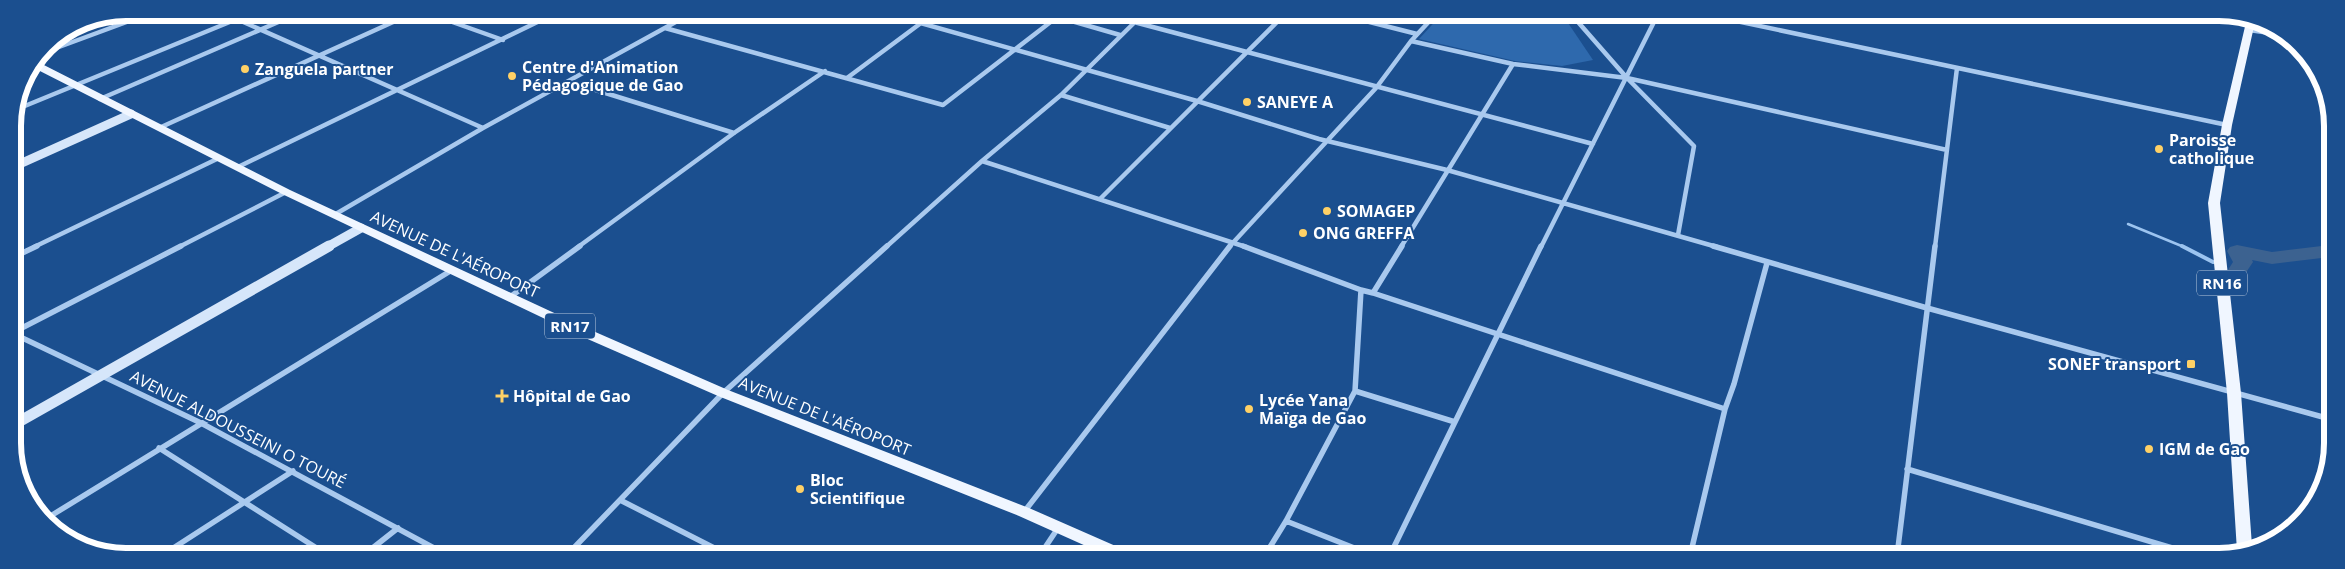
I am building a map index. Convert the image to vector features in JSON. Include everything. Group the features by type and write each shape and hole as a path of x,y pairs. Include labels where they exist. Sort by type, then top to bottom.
{"main road":[{"name":"RN16","path":"2244,544 2234,393 2214,203 2227,126 2250,26"},
{"name":"AVENUE DE L'AÉROPORT","path":"40,67 286,192 588,334 723,394 1024,512 1105,548"}],"street":[{"path":"57,48 128,21"},
{"path":"23,107 232,21"},
{"path":"242,21 484,128"},
{"path":"100,99 280,21"},
{"path":"159,128 394,21"},
{"path":"450,21 503,40"},
{"path":"238,167 540,21"},
{"path":"334,214 484,128 678,21"},
{"path":"914,21 1197,101 1325,140 1447,170 1926,308 2324,417"},
{"path":"665,28 943,105 1052,21"},
{"path":"1071,21 1120,35"},
{"path":"1100,199 1278,21"},
{"path":"1366,21 1417,34"},
{"path":"1024,512 1232,243 1325,140 1376,88 1411,41 1429,21"},
{"path":"1577,21 1627,78 1694,146 1678,235"},
{"path":"1394,548 1500,335 1562,202 1655,21"},
{"path":"1736,21 2227,126"},
{"path":"575,548 723,394 982,161 1061,95 1134,22 1376,88 1593,144"},
{"path":"847,78 921,23"},
{"path":"1411,41 1513,64 1627,78 1946,150"},
{"path":"1372,293 1513,64"},
{"path":"1899,548 1926,308 1957,68"},
{"path":"510,297 734,133 825,71"},
{"path":"570,82 734,133"},
{"path":"1061,95 1170,128"},
{"path":"21,164 131,114"},
{"path":"21,254 219,158"},
{"path":"982,161 1232,243 1361,290 1725,408"},
{"path":"21,329 286,192"},
{"path":"21,420 361,228"},
{"path":"1692,548 1725,408 1734,384 1767,263"},
{"path":"51,516 452,270"},
{"path":"1269,548 1286,521 1355,391 1361,290"},
{"name":"AVENUE ALDOUSSEINI O TOURÉ","path":"21,336 294,471 434,548"},
{"path":"1355,391 1455,422"},
{"path":"159,448 316,548"},
{"path":"1907,469 2172,548"},
{"path":"173,548 294,471"},
{"path":"620,500 714,548"},
{"path":"1286,521 1352,548"},
{"path":"373,548 398,528"},
{"path":"1045,548 1059,528"}],"shaded area":[{"path":"1436,21 1567,21 1593,60 1562,66 1515,61 1419,39"}],"waterway":[{"path":"2128,224 2184,247"},
{"path":"2184,247 2213,262"},
{"path":"2238,270 2243,262 2237,251 2272,258 2324,252"}],"place":[{"name":"Zanguela partner","path":"245,69"},
{"name":"Centre d'Animation Pédagogique de Gao","path":"512,76"},
{"name":"SANEYE A","path":"1247,102"},
{"name":"Paroisse catholique","path":"2159,149"},
{"name":"SOMAGEP","path":"1327,211"},
{"name":"ONG GREFFA","path":"1303,233"},
{"name":"SONEF transport","path":"2191,364"},
{"name":"Hôpital de Gao","path":"502,396"},
{"name":"Lycée Yana Maïga de Gao","path":"1249,409"},
{"name":"IGM de Gao","path":"2149,449"},
{"name":"Bloc Scientifique","path":"800,489"}]}
